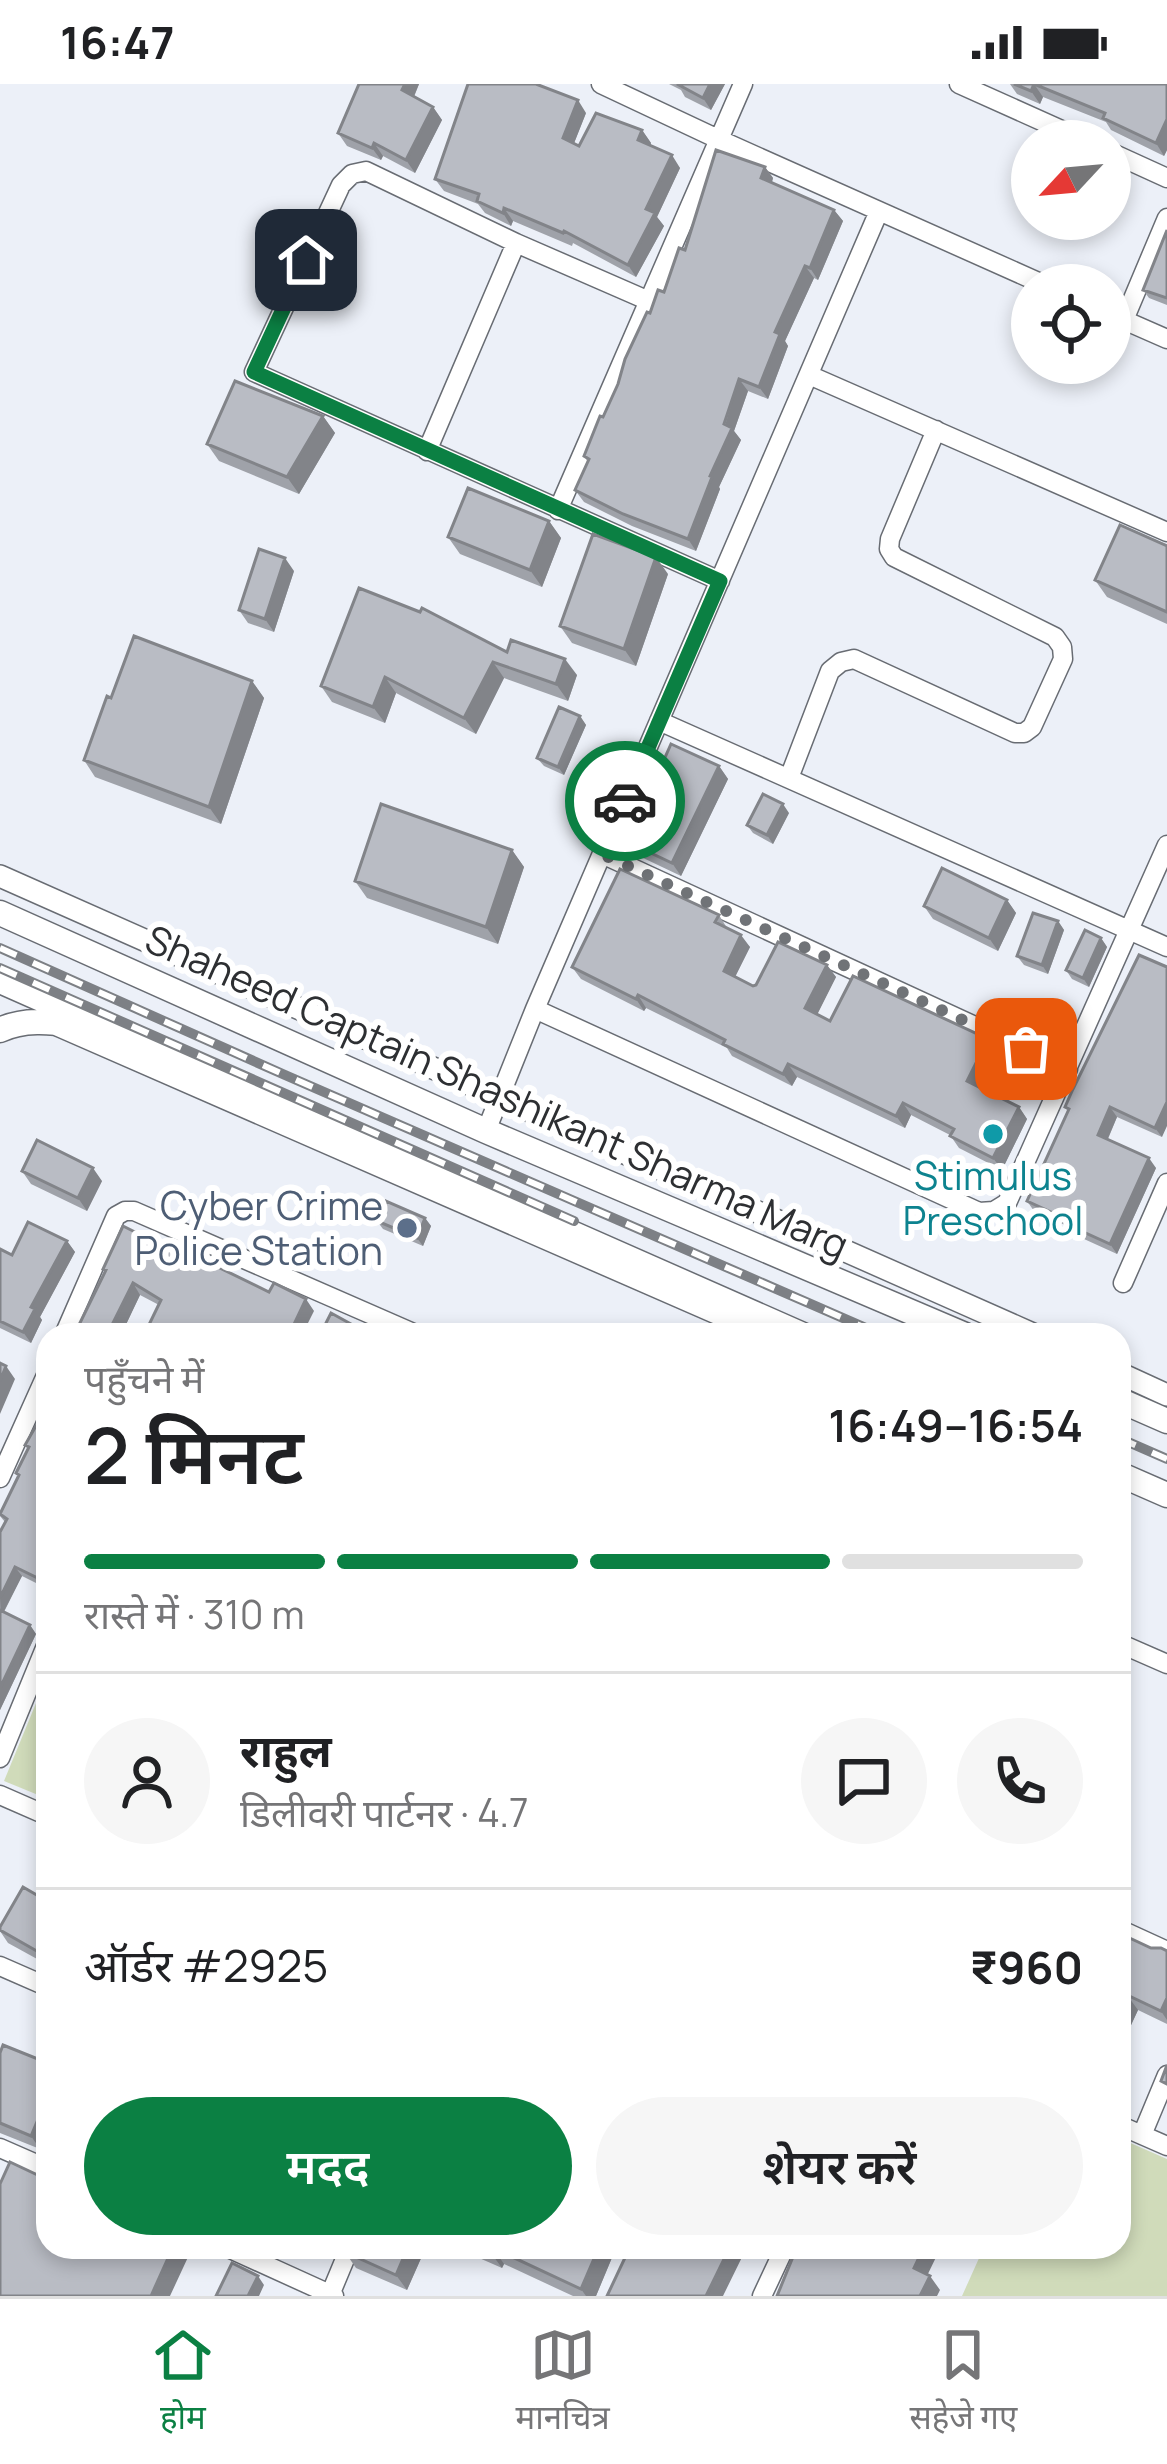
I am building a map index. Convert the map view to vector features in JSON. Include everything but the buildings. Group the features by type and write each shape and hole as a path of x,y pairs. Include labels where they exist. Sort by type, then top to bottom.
{"main road":[{"name":"Shaheed Captain Shashikant Sharma Marg","path":"0,913 486,1131 937,1323"},
{"path":"0,982 776,1323"},
{"path":"0,1030 45,1022 100,1026"},
{"path":"1131,1405 1167,1421"},
{"path":"1131,1479 1167,1495"}],"street":[{"path":"602,84 1011,270"},
{"path":"558,510 743,84"},
{"path":"958,84 1039,120"},
{"path":"1131,162 1167,178"},
{"path":"650,301 366,171 352,173 341,185 254,372 720,581"},
{"path":"486,1131 879,212"},
{"path":"1131,289 1167,218"},
{"path":"427,451 516,243"},
{"path":"1131,323 1167,339"},
{"path":"808,375 1167,532"},
{"path":"789,778 830,671 841,662 854,659 1024,733 1032,727 1063,659 1055,637 894,557 889,549 936,430"},
{"path":"659,721 1167,947"},
{"path":"535,1010 979,1212 994,1211 1006,1203 1167,845"},
{"path":"602,854 1068,1069"},
{"path":"0,876 1008,1323"},
{"path":"45,1022 735,1323"},
{"path":"1123,1282 1167,1183"},
{"path":"69,1323 116,1216 125,1211 391,1323"},
{"path":"1131,1378 1167,1395"},
{"path":"0,1478 36,1398"},
{"path":"1131,1648 1167,1664"},
{"path":"0,1757 36,1670"},
{"path":"0,1795 36,1811"},
{"path":"1131,1934 1167,1951"},
{"path":"0,1966 36,1982"},
{"path":"1142,2135 1167,2075"},
{"path":"1131,2130 1167,2146"},
{"path":"0,2148 36,2164"},
{"path":"252,2259 332,2295 346,2259"},
{"path":"762,2296 779,2259"}],"green space":[{"path":"36,1703 36,1794 4,1781"},
{"path":"1131,2143 1167,2159 1167,2296 962,2296 979,2259 1131,2259"}],"railway":[{"path":"0,948 854,1323"},
{"path":"0,968 574,1221"},
{"path":"1131,1443 1167,1459"}],"way so far":[{"path":"625,801 602,854 1026,1049"}],"place":[{"name":"Stimulus Preschool","path":"993,1134"},
{"name":"Cyber Crime Police Station","path":"407,1228"}],"route":[{"path":"306,260 254,372 720,581 625,801"}]}
